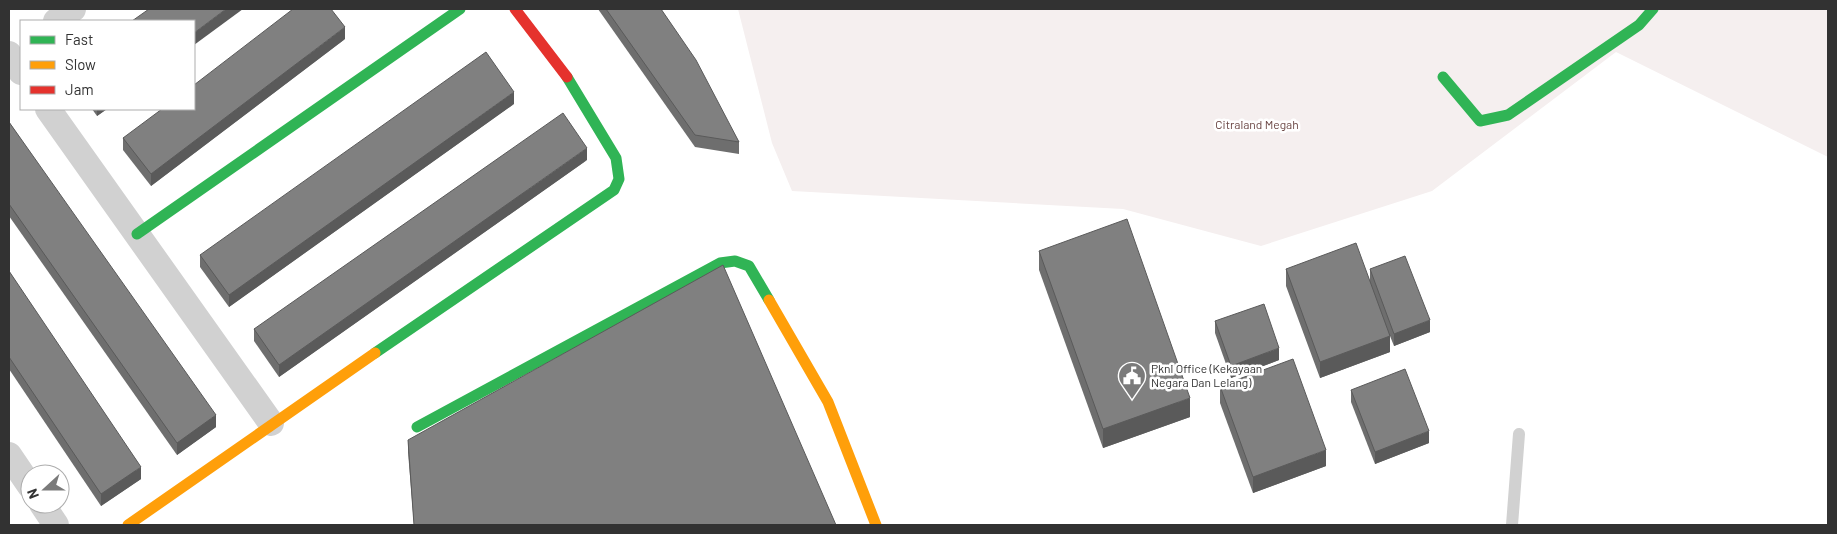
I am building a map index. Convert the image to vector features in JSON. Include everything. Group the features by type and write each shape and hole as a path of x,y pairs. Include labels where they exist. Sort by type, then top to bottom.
{"street":[{"path":"57,20 73,9"},
{"path":"137,234 460,9"},
{"path":"128,525 271,422 614,190 619,179 616,158 571,82 515,9"},
{"path":"1443,76 1480,121 1508,115 1640,25 1653,9"},
{"path":"20,47 9,55 20,71"},
{"path":"49,110 271,422"},
{"path":"417,427 720,263 735,262 749,266 828,402 876,525"},
{"path":"9,455 20,471"},
{"path":"49,514 56,525"}],"lane":[{"path":"1512,525 1520,434"}],"green space":[{"name":"Citraland Megah","path":"738,9 1828,9 1828,157 1616,52 1432,191 1261,246 1123,209 792,191 772,143"}],"building":[{"path":"149,9 226,9 195,32 195,20 133,20"},
{"path":"293,9 331,9 345,27 151,174 123,138 161,110 195,110 195,84"},
{"path":"606,9 661,9 696,60 739,142 695,135"},
{"path":"486,52 514,92 229,295 200,255"},
{"path":"563,113 587,148 279,365 254,329"},
{"path":"9,122 216,415 177,443 9,204"},
{"name":"Pknl Office (Kekayaan Negara Dan Lelang)","path":"1127,219 1190,398 1103,429 1039,251"},
{"path":"1356,243 1390,336 1320,362 1286,269"},
{"path":"1405,256 1430,320 1394,334 1370,269"},
{"path":"723,265 836,525 414,525 408,440"},
{"path":"9,271 141,467 101,494 9,357"},
{"path":"1264,304 1279,348 1231,366 1215,321"},
{"path":"1293,359 1326,450 1253,477 1220,386"},
{"path":"1405,369 1429,431 1375,452 1351,390"}],"traffic: fast":[{"path":"137,234 460,9"},
{"path":"1443,77 1480,121 1508,115 1639,25 1653,9"},
{"path":"375,353 614,190 619,179 616,158 567,77"},
{"path":"417,427 720,263 735,261 749,266 769,300"}],"traffic: slow":[{"path":"769,300 828,402 876,525"},
{"path":"128,525 375,353"}],"traffic: jam":[{"path":"515,9 567,77"}],"place":[{"name":"Pknl Office (Kekayaan Negara Dan Lelang)","path":"1132,400"}]}
